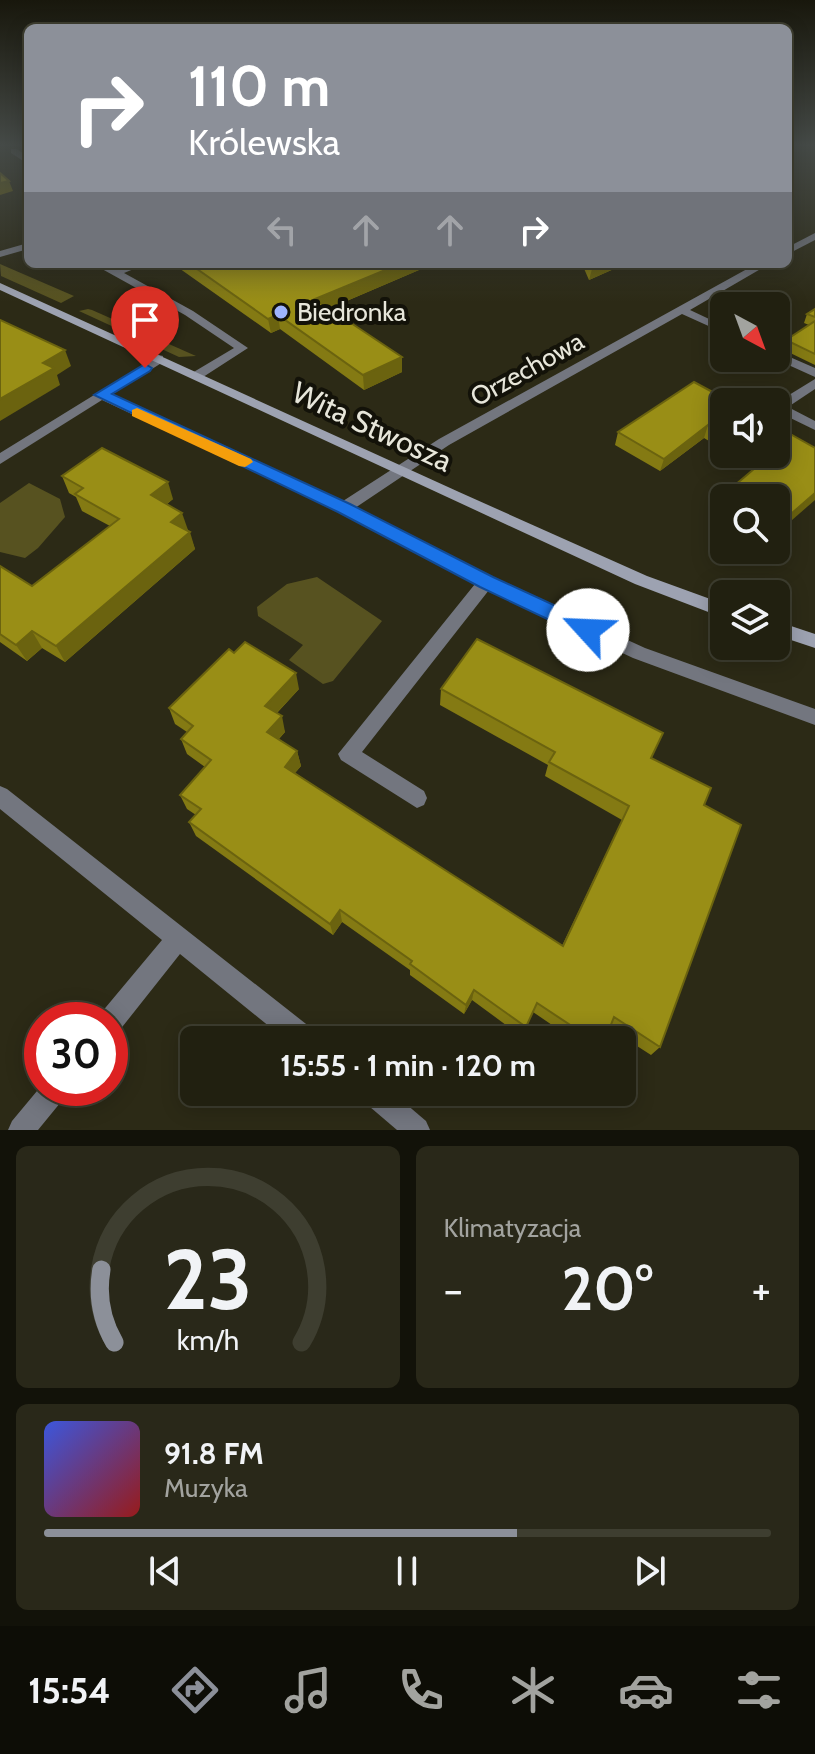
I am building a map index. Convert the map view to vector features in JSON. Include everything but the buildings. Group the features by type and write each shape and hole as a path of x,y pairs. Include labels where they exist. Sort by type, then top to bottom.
{"street":[{"path":"792,249 815,236"},
{"path":"0,254 24,247"},
{"path":"792,249 815,253"},
{"path":"106,268 189,313 242,348 196,376"},
{"path":"115,273 129,268"},
{"name":"Orzechowa","path":"344,508 398,471 757,268"},
{"name":"Wita Stwosza","path":"0,286 398,471 641,580 710,606"},
{"path":"680,309 710,323"},
{"path":"0,459 159,359"},
{"path":"790,361 815,373"},
{"path":"815,383 779,407 815,426"},
{"path":"101,395 344,508 486,582 639,653 815,717"},
{"path":"417,798 348,754 486,582"},
{"path":"790,633 815,641"},
{"path":"0,796 288,1026"},
{"path":"126,1002 177,940"},
{"path":"21,1130 41,1106"},
{"path":"389,1106 417,1130"}],"shaded area":[{"path":"0,264 74,296 61,303 1,276"},
{"path":"88,309 196,356 179,357 79,311"},
{"path":"29,483 60,499 65,517 25,558 0,552 0,503"},
{"path":"317,577 382,621 333,681 323,684 289,660 303,645 258,616 257,607 287,584"}],"slow traffic":[{"path":"137,413 245,462"}],"place":[{"name":"Biedronka","path":"281,312"}],"route":[{"path":"145,368 101,395 344,508 486,582 588,630"}]}
